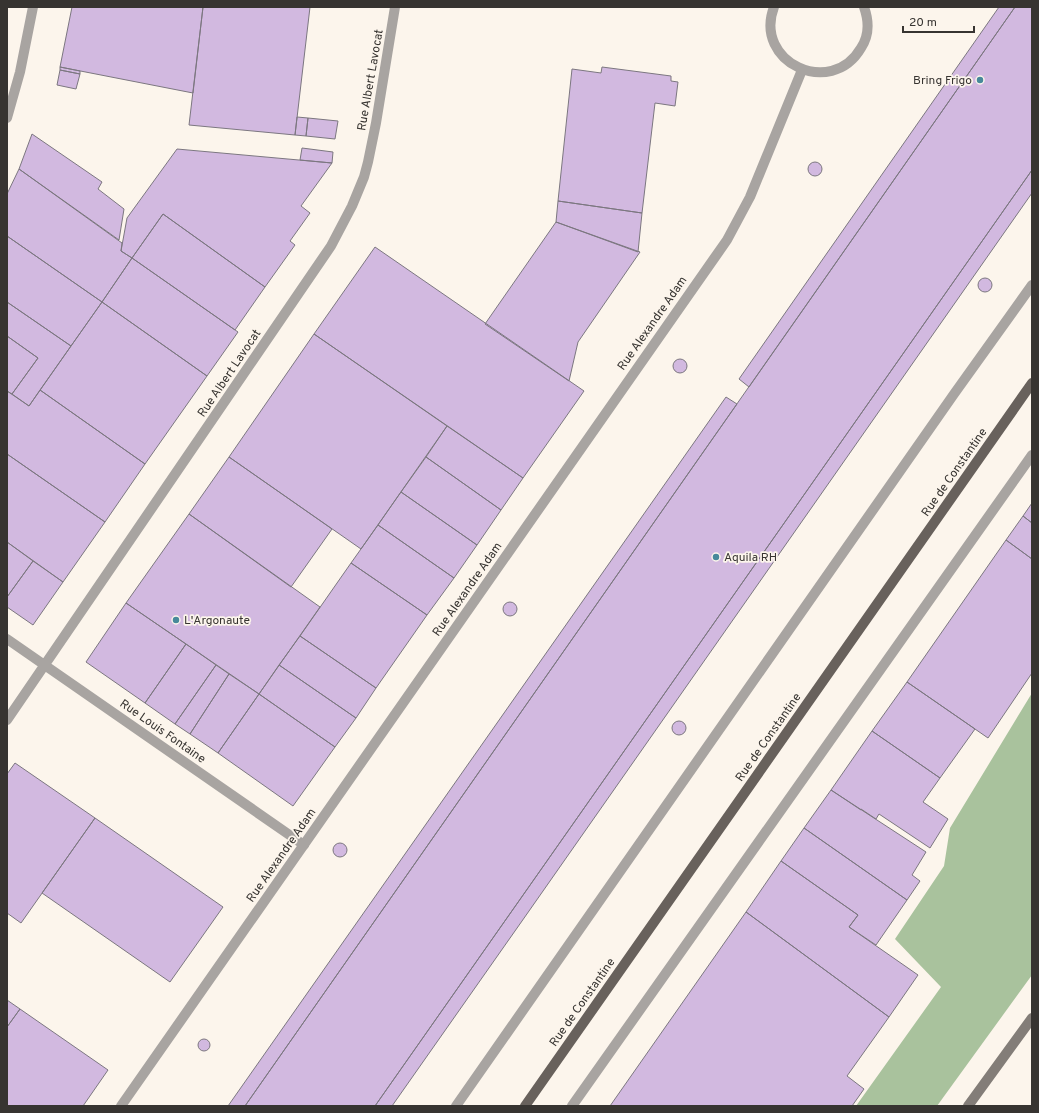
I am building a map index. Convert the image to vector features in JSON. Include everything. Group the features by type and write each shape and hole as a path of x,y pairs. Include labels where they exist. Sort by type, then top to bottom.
{"main road":[{"name":"Rue de Constantine","path":"525,1106 1032,383"},
{"path":"968,1106 1032,1018"}],"street":[{"path":"7,118 20,72 32,7"},
{"name":"Rue Albert Lavocat","path":"7,720 331,246 343,225 358,191 368,162 395,7"},
{"path":"774,7 771,24 773,38 779,52 789,62 802,70 816,73 830,72 843,66 854,58 863,46 867,32 867,18 864,7"},
{"name":"Rue Alexandre Adam","path":"121,1106 726,240 750,197 802,70"},
{"path":"456,1106 1032,285"},
{"path":"572,1106 1032,455"},
{"name":"Rue Louis Fontaine","path":"7,639 304,845"}],"green space":[{"path":"1032,693 1032,975 937,1106 856,1106 941,987 895,939 944,866 950,828"}],"building":[{"path":"72,7 203,7 193,93 60,67"},
{"path":"203,7 310,7 295,135 189,125"},
{"path":"999,7 1015,7 749,387 739,379"},
{"path":"1015,7 1032,7 1032,170 375,1106 245,1106"},
{"path":"60,67 80,71 80,74 60,70"},
{"path":"602,67 671,76 671,81 678,82 675,106 655,103 642,213 558,201 572,69 601,73"},
{"path":"60,70 80,74 76,89 57,85"},
{"path":"297,117 308,118 306,136 295,135"},
{"path":"308,118 338,121 335,139 306,136"},
{"path":"32,134 102,182 98,189 124,209 119,240 19,169"},
{"path":"302,148 333,152 332,163 300,160"},
{"path":"177,149 332,163 301,206 310,213 290,241 295,245 265,287 163,214 132,258 121,251 127,218"},
{"path":"815,162 820,164 822,169 820,174 815,176 810,174 808,169 810,164"},
{"path":"19,169 122,243 121,251 132,258 102,302 7,236 7,194"},
{"path":"1032,170 1032,193 522,921 392,1106 375,1106"},
{"path":"558,201 642,213 638,252 556,222"},
{"path":"163,214 265,287 235,330 132,258"},
{"path":"556,222 640,252 578,342 569,381 485,324"},
{"path":"7,236 102,302 71,346 7,302"},
{"path":"375,247 584,391 523,478 314,334"},
{"path":"132,258 238,332 207,376 102,302"},
{"path":"985,278 990,280 992,285 990,290 985,292 980,290 978,285 980,280"},
{"path":"7,302 71,346 29,406 12,394 38,358 7,336"},
{"path":"102,302 207,376 145,464 40,390"},
{"path":"314,334 447,426 361,549 229,457"},
{"path":"7,336 38,358 12,394 7,391"},
{"path":"680,359 685,361 687,366 685,371 680,373 675,371 673,366 675,361"},
{"path":"40,390 145,464 105,522 7,454 7,391 29,406"},
{"path":"726,397 737,404 245,1106 228,1106"},
{"path":"447,426 523,478 501,510 426,457"},
{"path":"7,454 105,522 63,582 7,542"},
{"path":"229,457 332,529 291,587 189,514"},
{"path":"426,457 501,510 477,545 401,492"},
{"path":"401,492 477,545 454,578 378,525"},
{"path":"1032,503 1032,523 1023,516"},
{"path":"189,514 320,607 259,694 126,603"},
{"path":"1023,516 1032,523 1032,559 1006,540"},
{"path":"378,525 454,578 427,615 351,563"},
{"path":"1006,540 1032,559 1032,673 988,738 907,682"},
{"path":"7,542 33,561 7,597"},
{"path":"33,561 63,582 33,625 7,607 7,597"},
{"path":"351,563 427,615 376,688 300,636"},
{"path":"510,602 515,604 517,609 515,614 510,616 505,614 503,609 505,604"},
{"path":"126,603 186,644 145,703 86,662"},
{"path":"300,636 376,688 356,718 279,665"},
{"path":"186,644 216,665 175,724 145,703"},
{"path":"216,665 229,674 190,734 175,724"},
{"path":"279,665 356,718 335,747 259,694"},
{"path":"229,674 259,694 218,753 190,734"},
{"path":"907,682 975,729 940,778 872,731"},
{"path":"259,694 335,747 293,806 218,753"},
{"path":"679,721 684,723 686,728 684,733 679,735 674,733 672,728 674,723"},
{"path":"872,731 940,778 923,802 948,819 930,848 879,814 876,819 831,790"},
{"path":"15,763 95,818 21,923 7,913 7,774"},
{"path":"831,790 926,852 912,875 920,881 907,900 804,828"},
{"path":"95,818 223,907 170,982 42,893"},
{"path":"804,828 907,900 876,945 849,927 858,915 781,861"},
{"path":"340,843 345,845 347,850 345,855 340,857 335,855 333,850 335,845"},
{"path":"781,861 858,915 849,927 918,975 889,1017 746,912"},
{"path":"746,912 889,1017 847,1076 864,1089 852,1106 610,1106"},
{"path":"7,1000 20,1009 7,1027"},
{"path":"20,1009 108,1070 83,1106 7,1106 7,1027"},
{"path":"202,1039 206,1039 210,1045 206,1051 202,1051 198,1047 198,1043"}],"place":[{"name":"Bring Frigo","path":"980,80"},
{"name":"Aquila RH","path":"716,557"},
{"name":"L'Argonaute","path":"176,620"}]}
